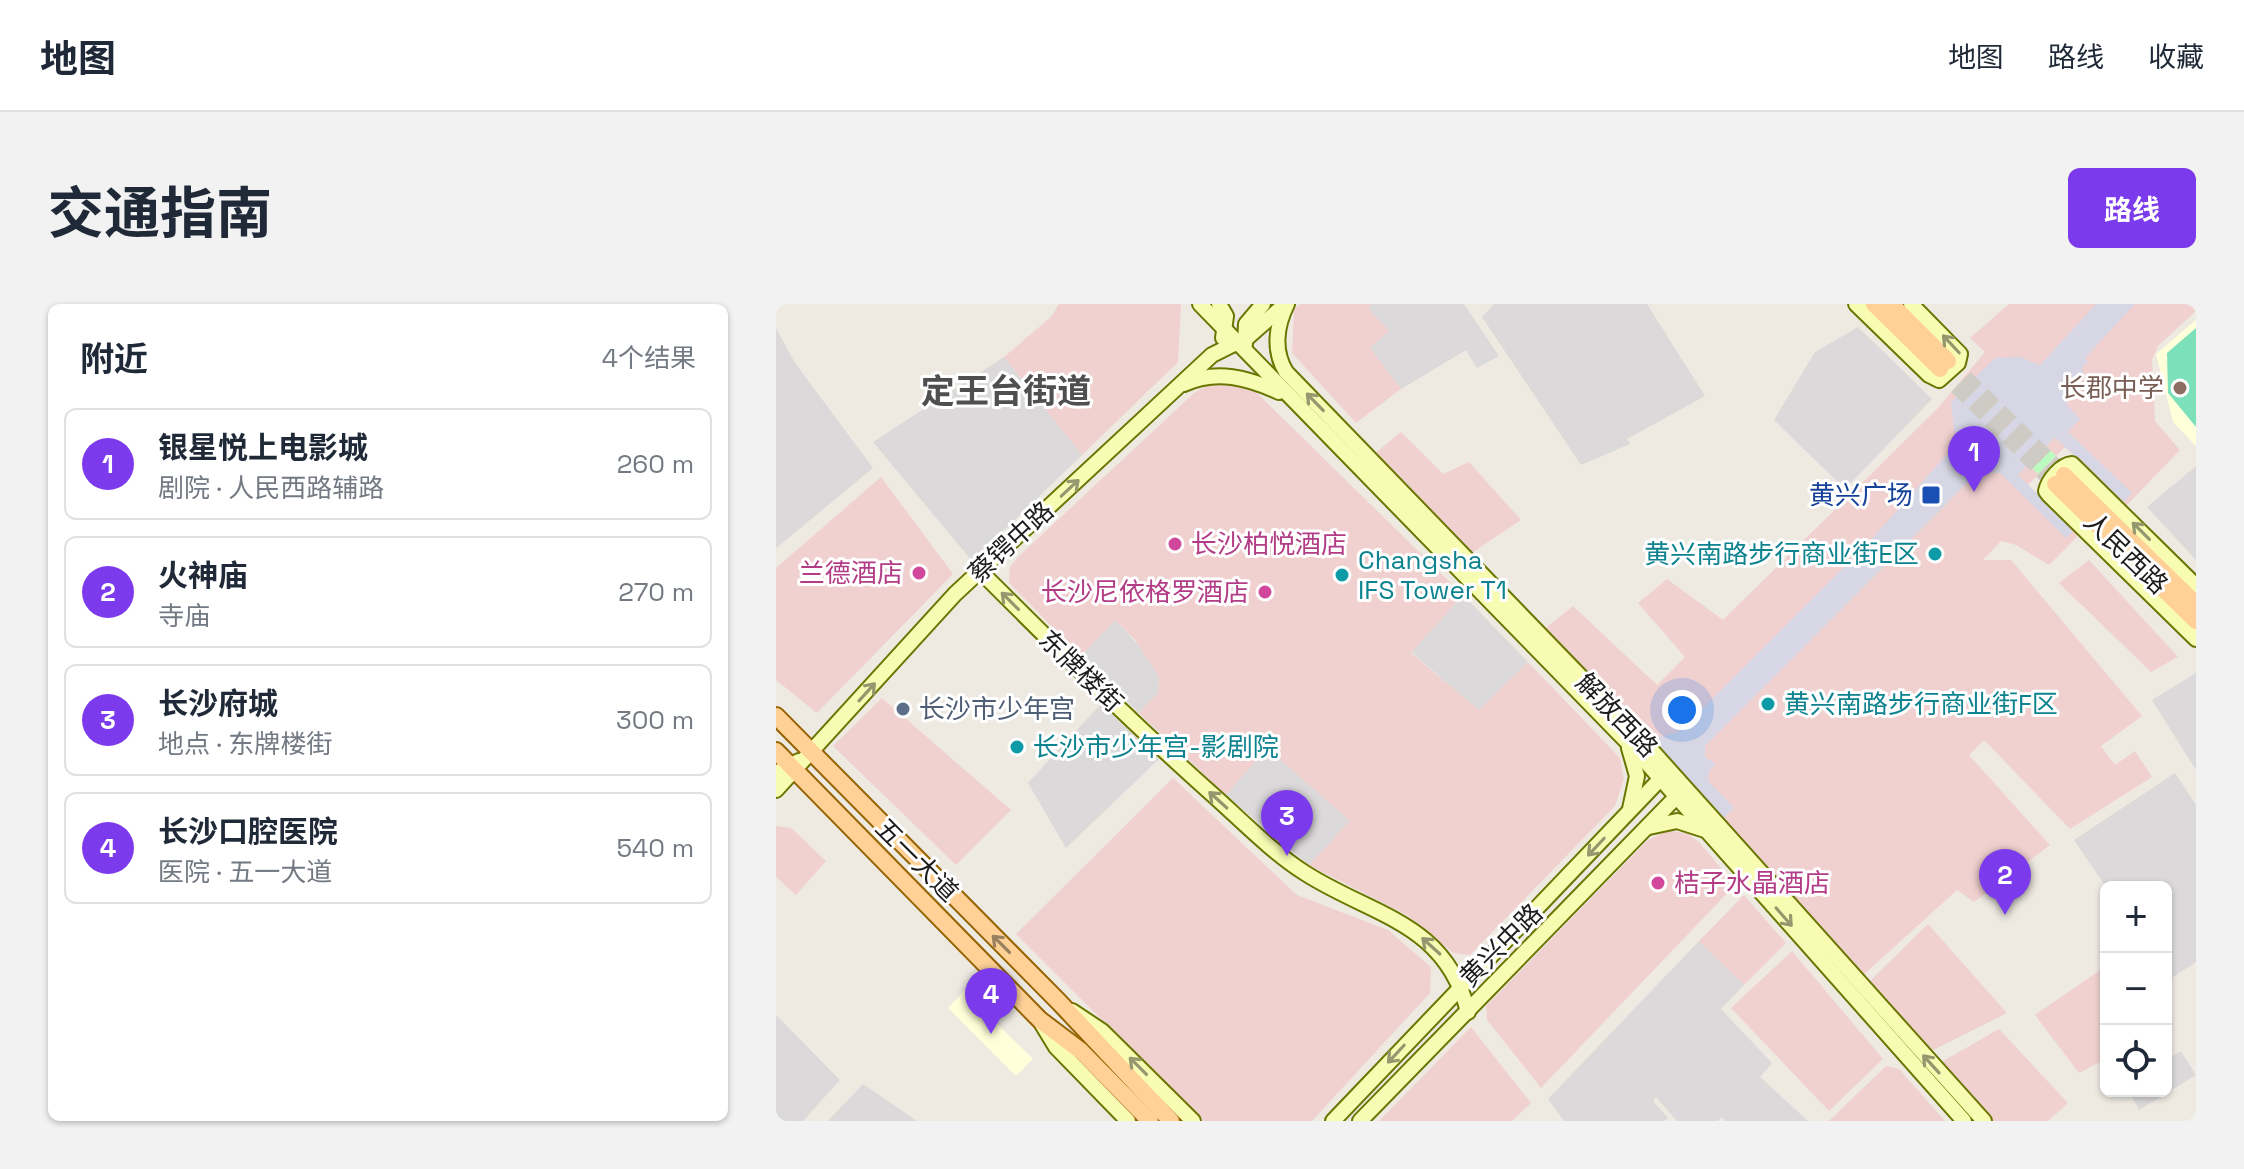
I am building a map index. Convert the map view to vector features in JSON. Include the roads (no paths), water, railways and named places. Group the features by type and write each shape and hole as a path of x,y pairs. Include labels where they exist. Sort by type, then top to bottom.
{"main road":[{"path":"1200,304 1225,332 1241,342 1249,318 1263,304"},
{"path":"1212,355 1225,332 1226,316 1219,304"},
{"name":"蔡锷中路","path":"776,790 795,764 834,729 955,594 1212,355 1241,342 1286,304"},
{"name":"解放西路","path":"1286,304 1277,335 1279,357 1286,372 1665,774 1984,1121"},
{"path":"1856,304 1929,375 1939,380 1958,363 1960,354 1911,304"},
{"path":"1874,304 1944,365 1891,304"},
{"name":"解放西路","path":"1241,342 1249,355 1623,737 1665,774"},
{"path":"1180,386 1200,378 1235,376 1289,396"},
{"path":"2196,586 2072,464 2063,467 2049,482 2046,491 2049,495 2196,639"},
{"name":"人民西路","path":"2196,604 2059,480 2196,621"},
{"name":"东牌楼街","path":"981,572 1142,731 1292,864 1416,932 1448,962 1461,985 1468,1012"},
{"name":"五一大道","path":"776,716 795,764 812,789 1040,1020 1056,1047 1128,1121"},
{"path":"829,772 823,757 834,729"},
{"path":"1623,737 1632,754 1637,776 1634,797 1626,815"},
{"name":"五一大道","path":"776,751 795,764 829,772 1059,1002 1102,1031 1193,1121"},
{"name":"黄兴中路","path":"1333,1121 1665,774"},
{"path":"776,790 791,785 812,789"},
{"name":"解放西路","path":"1681,792 1710,834 1964,1121"},
{"name":"黄兴中路","path":"1360,1121 1681,792"},
{"path":"1641,832 1657,823 1677,821 1710,834"},
{"name":"五一大道","path":"1059,1002 1087,1046 1150,1121"},
{"name":"五一大道","path":"1040,1020 1087,1046 1171,1121"}],"tunnel":[{"path":"1948,361 2064,475"},
{"path":"1940,369 2055,484"}],"place":[{"name":"长郡中学","path":"2180,388"},
{"name":"银星悦上电影城","path":"1974,492"},
{"name":"黄兴广场","path":"1931,495"},
{"name":"长沙柏悦酒店","path":"1175,544"},
{"name":"黄兴南路步行商业街E区","path":"1935,554"},
{"name":"兰德酒店","path":"919,573"},
{"name":"Changsha IFS Tower T1","path":"1342,575"},
{"name":"长沙尼依格罗酒店","path":"1265,592"},
{"name":"黄兴南路步行商业街F区","path":"1768,704"},
{"name":"长沙市少年宫","path":"903,709"},
{"name":"长沙市少年宫-影剧院","path":"1017,747"},
{"name":"长沙府城","path":"1287,856"},
{"name":"桔子水晶酒店","path":"1658,883"},
{"name":"火神庙","path":"2005,915"},
{"name":"长沙口腔医院","path":"991,1034"}],"district":[{"name":"定王台街道","path":"1006,391"}]}
